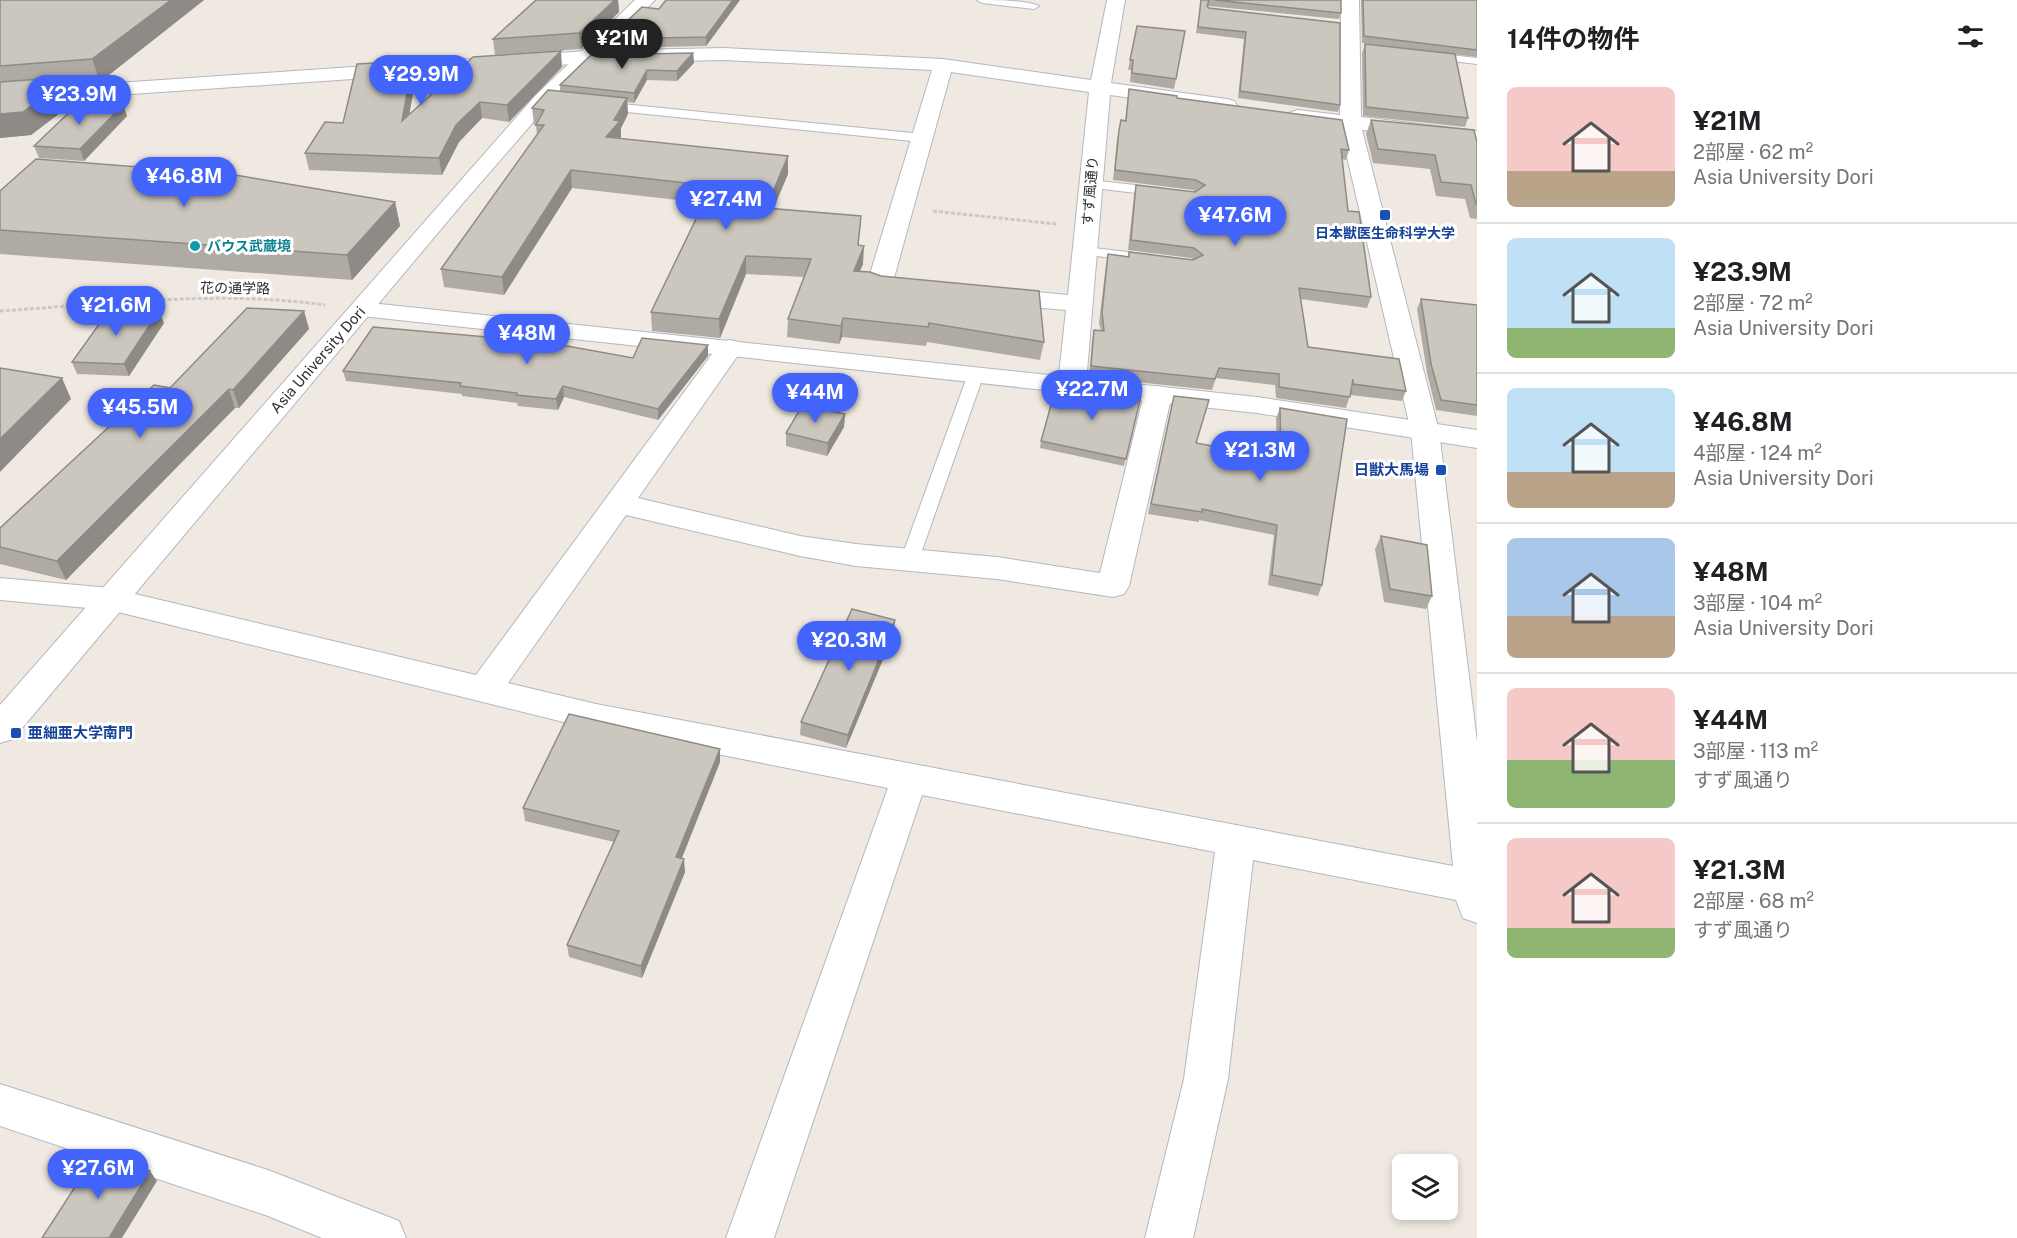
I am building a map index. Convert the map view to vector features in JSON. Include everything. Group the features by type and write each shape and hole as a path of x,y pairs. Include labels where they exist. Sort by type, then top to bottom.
{"street":[{"name":"Asia University Dori","path":"0,729 455,198 553,101 587,57 646,0"},
{"name":"すず風通り","path":"1072,384 1100,87 1116,0"},
{"path":"0,589 110,599 485,688 596,717 1236,839 1476,893 1425,430 1350,123 1356,47 1344,25 1350,0"},
{"path":"0,97 587,57 723,54 843,58 944,65 1242,108"},
{"path":"939,290 880,284 944,65"},
{"path":"1274,112 1477,137"},
{"path":"974,294 1080,304"},
{"path":"361,310 1257,405 1477,439"},
{"path":"485,688 616,503 730,348"},
{"path":"616,503 800,546 856,555 997,568 1113,586 1158,394"},
{"path":"750,1238 910,777"},
{"path":"1169,1238 1206,1079 1236,839"},
{"path":"0,1105 268,1193 382,1238"}],"lane":[{"path":"982,0 1034,6"},
{"path":"1417,54 1477,61"},
{"path":"586,105 922,138"},
{"path":"1091,184 1174,194"},
{"path":"1085,250 1172,261"},
{"path":"910,559 976,374"}],"path":[{"path":"903,208 1087,227"},
{"name":"花の通学路","path":"0,311 207,297 281,299 361,310"}],"building":[{"path":"0,0 171,0 92,59 0,66"},
{"path":"536,0 615,0 579,33 493,39"},
{"path":"666,0 733,0 706,37 608,39 642,7 659,9"},
{"path":"1201,0 1209,0 1207,6 1209,8 1340,23 1340,105 1240,91 1246,32 1198,27"},
{"path":"1215,0 1341,0 1341,13"},
{"path":"1363,0 1477,0 1477,50 1364,36"},
{"path":"1137,26 1185,31 1176,79 1132,73 1133,60 1130,60"},
{"path":"1365,44 1455,54 1468,118 1366,107"},
{"path":"561,51 507,105 480,102 456,125 439,158 305,153 325,122 343,123 357,64 413,61 402,121 473,57"},
{"path":"693,53 677,71 647,70 634,93 560,85 591,55"},
{"path":"69,77 23,112 0,114 0,82"},
{"path":"1129,89 1177,96 1177,98 1342,120 1349,150 1341,149 1348,211 1359,212 1371,297 1299,288 1308,347 1399,359 1406,391 1353,384 1353,379 1350,397 1279,387 1279,374 1219,368 1215,379 1091,366 1094,330 1104,331 1102,312 1108,254 1129,257 1129,252 1193,260 1203,255 1194,248 1131,240 1136,185 1195,192 1205,185 1196,180 1115,170 1119,130 1121,120 1126,121"},
{"path":"548,90 627,98 614,120 620,121 606,137 788,156 766,208 861,216 858,245 864,246 854,271 870,272 881,276 1039,291 1044,342 929,323 928,327 843,318 841,326 788,319 811,259 746,256 719,319 651,312 712,186 571,170 502,277 441,269 544,125 536,125 544,110 532,108"},
{"path":"80,102 123,105 80,149 34,146"},
{"path":"1371,120 1474,130 1477,142 1477,204 1471,185 1441,182 1435,155 1378,149"},
{"path":"36,159 229,174 395,202 347,255 0,230 0,191"},
{"path":"1421,299 1477,305 1477,405 1441,400 1431,364"},
{"path":"247,308 304,311 233,390 229,389 57,561 0,547 0,528 154,385 170,388"},
{"path":"110,309 159,311 124,364 72,362"},
{"path":"373,327 545,342 633,358 642,338 708,345 658,409 563,386 556,399 460,386 461,383 343,371"},
{"path":"0,368 62,378 0,439"},
{"path":"1056,387 1141,396 1126,459 1041,441"},
{"path":"1174,396 1209,400 1196,443 1281,459 1280,408 1347,419 1322,585 1272,575 1277,525 1202,509 1202,512 1151,504"},
{"path":"802,406 845,414 828,443 786,433"},
{"path":"1381,536 1427,545 1432,596 1390,589"},
{"path":"852,609 895,620 848,735 801,722"},
{"path":"569,714 720,749 676,857 684,859 641,966 567,945 619,831 523,808"},
{"path":"97,1153 150,1171 109,1238 42,1238"}],"place":[{"name":"日本獣医生命科学大学","path":"1385,215"},
{"name":"バウス武蔵境","path":"195,246"},
{"name":"日獣大馬場","path":"1441,470"},
{"name":"亜細亜大学南門","path":"16,733"}]}
